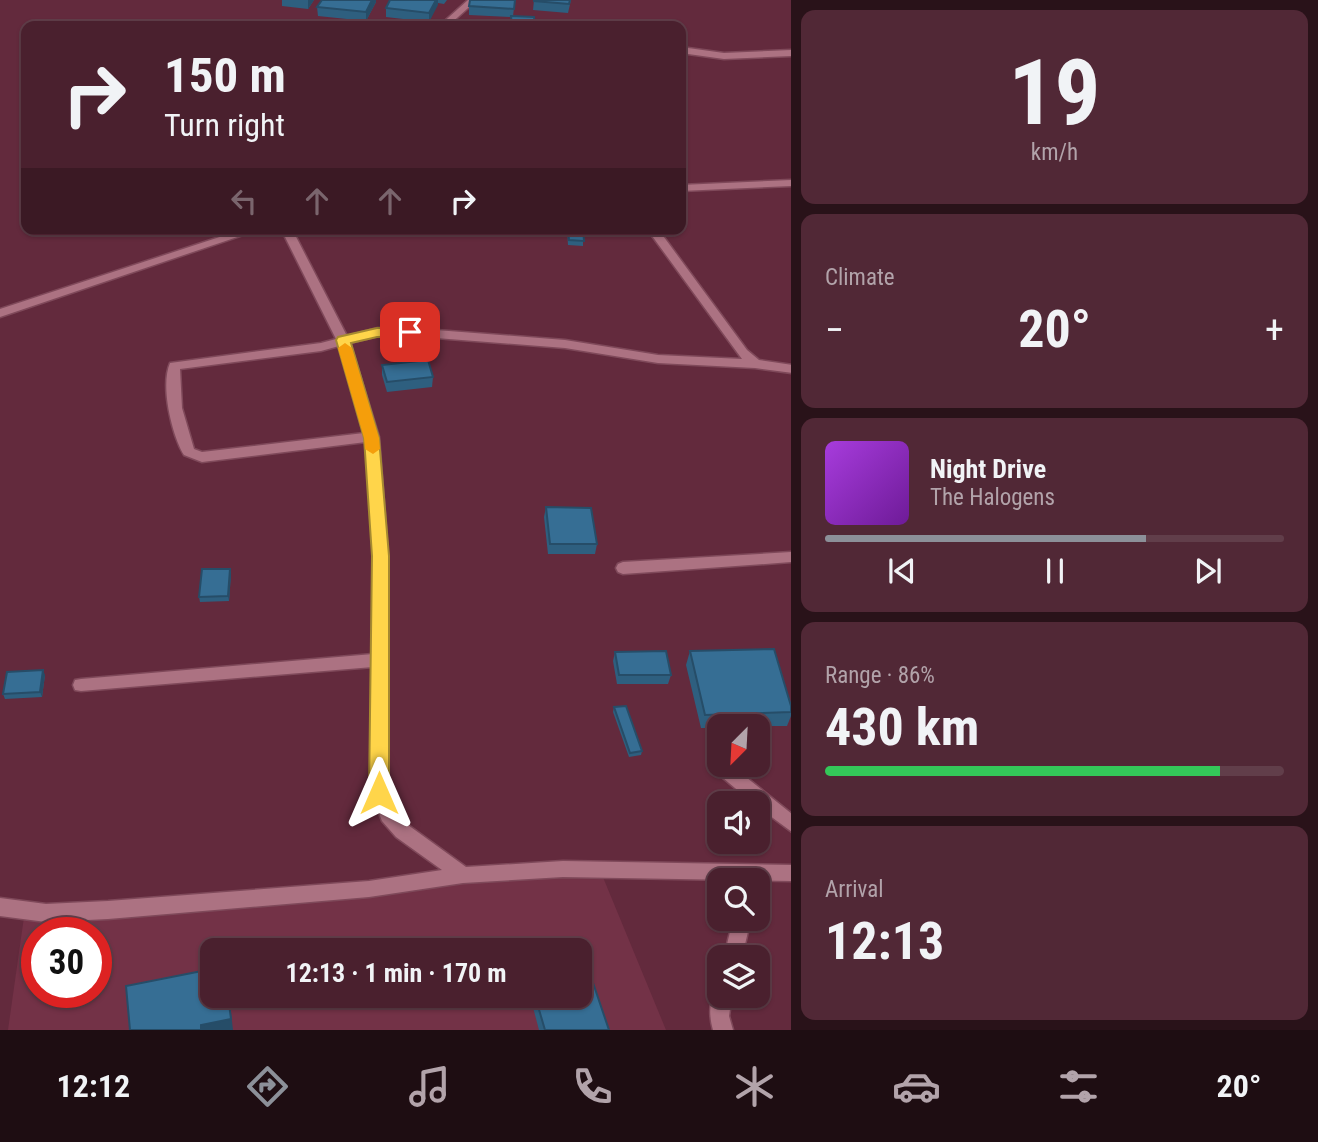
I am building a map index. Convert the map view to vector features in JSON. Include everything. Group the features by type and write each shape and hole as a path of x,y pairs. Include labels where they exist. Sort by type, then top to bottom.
{"street":[{"path":"449,21 473,0"},
{"path":"686,51 724,56 791,53"},
{"path":"686,188 791,183"},
{"path":"0,313 238,235"},
{"path":"289,235 343,340 372,438 381,556 379,793 388,816 402,831 463,875"},
{"path":"656,235 743,353 755,364"},
{"path":"372,438 202,457 192,455 187,450 176,408 174,366 321,347 377,332 410,332 565,344 658,359 755,364 791,369"},
{"path":"623,568 791,557"},
{"path":"81,685 381,660"},
{"path":"734,777 791,825"},
{"path":"0,907 46,913 122,909 369,890 463,875 563,869 707,875"},
{"path":"770,875 791,873"},
{"path":"720,1008 719,1016 723,1030"}],"shaded area":[{"path":"600,870 666,1030 8,1030 21,938 21,1008 112,1008 112,917 24,917 25,910"}],"building":[{"path":"322,0 372,0 366,12 317,7"},
{"path":"390,0 436,0 429,13 386,8"},
{"path":"470,0 515,0 514,9 469,6"},
{"path":"534,0 570,0 569,4"},
{"path":"511,16 534,17 534,21 512,21"},
{"path":"569,235 584,235 584,241 569,240"},
{"path":"428,360 433,377 387,382 382,365"},
{"path":"546,507 591,508 597,544 550,544"},
{"path":"202,569 230,569 228,596 199,597"},
{"path":"774,649 791,712 705,715 690,651"},
{"path":"666,651 671,675 619,675 615,652"},
{"path":"43,670 40,692 3,694 7,672"},
{"path":"626,706 642,751 630,753 614,707"},
{"path":"200,971 200,1008 230,1008 231,1019 201,1025 201,1030 130,1030 126,986"},
{"path":"592,980 609,1030 545,1030 539,1008 592,1008"}],"slow traffic":[{"path":"345,348 373,449"}],"route":[{"path":"379,793 381,556 372,438 343,340 377,332 410,332"}]}
